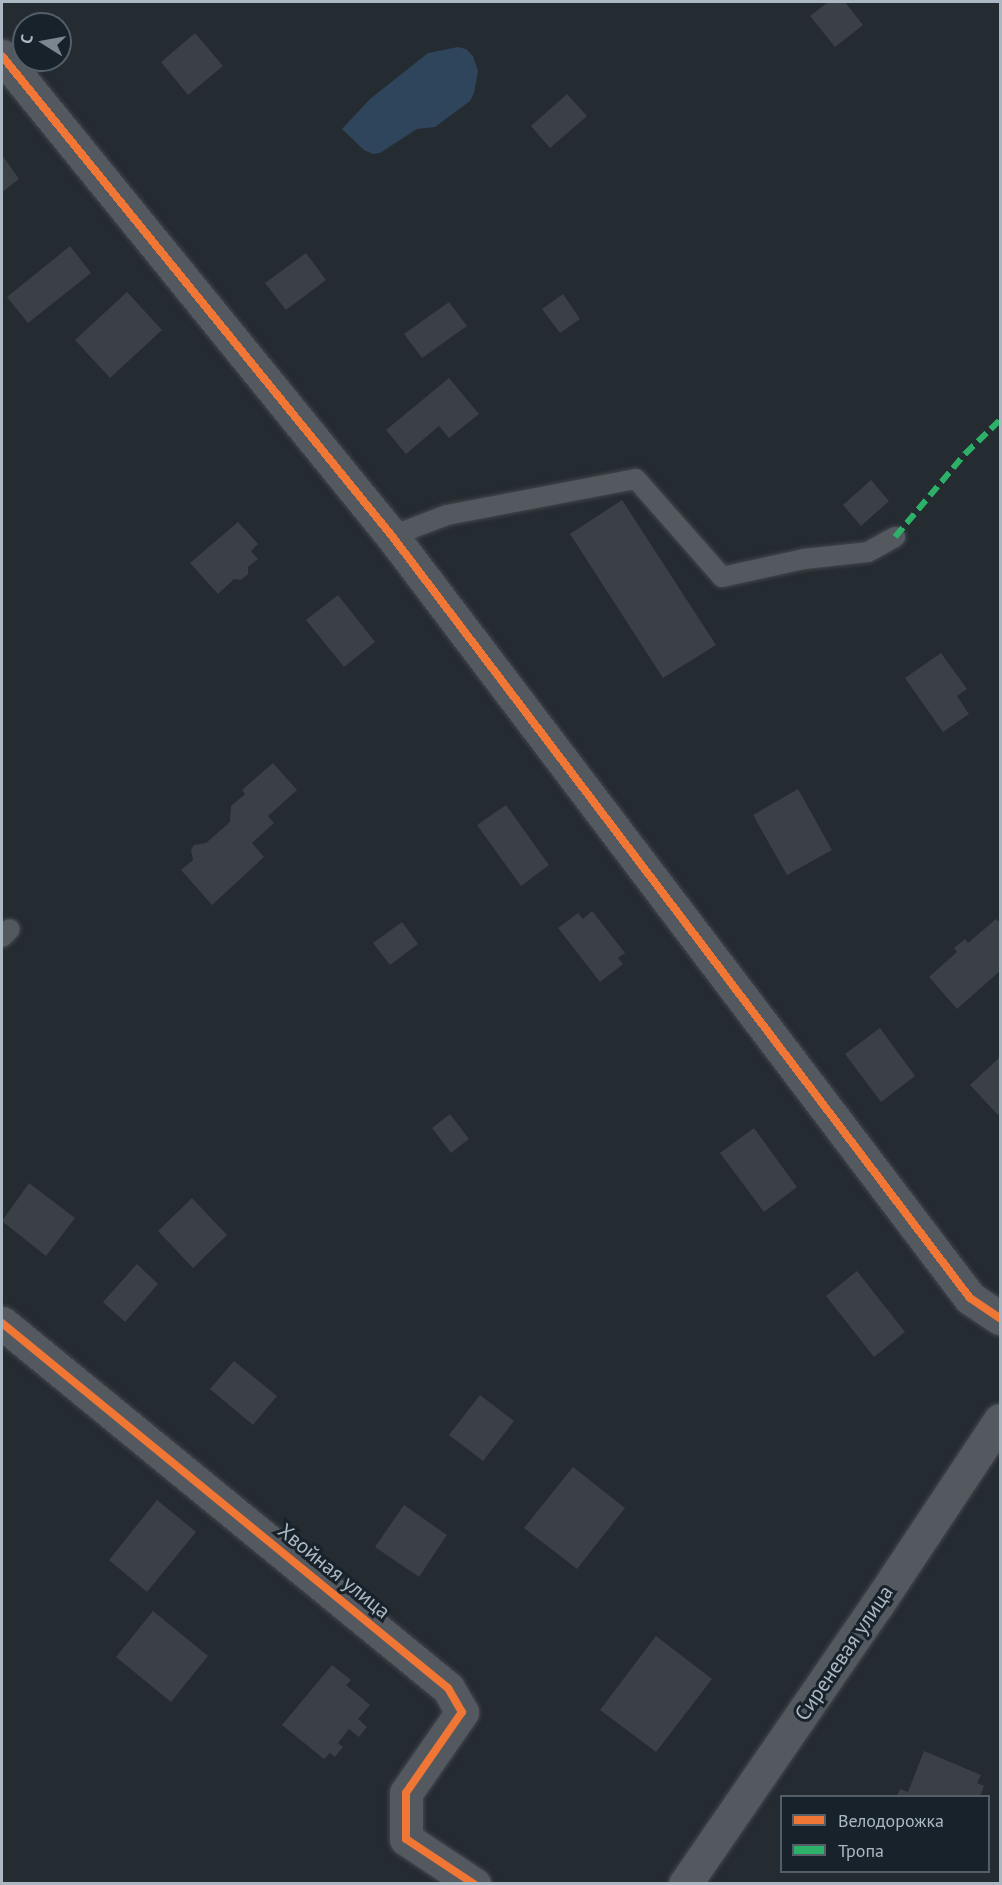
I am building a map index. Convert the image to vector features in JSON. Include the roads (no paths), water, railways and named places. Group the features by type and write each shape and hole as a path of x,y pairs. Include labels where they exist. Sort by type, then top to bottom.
{"street":[{"path":"2,56 392,536 970,1298 1000,1318"},
{"name":"Хвойная улица","path":"2,1323 448,1688 462,1712 405,1793 406,1839 474,1884"},
{"name":"Сиреневая улица","path":"685,1884 877,1605 1000,1420"}],"lane":[{"path":"392,536 447,515 636,478 722,577 804,560 868,552 895,537"}],"water":[{"path":"458,47 466,49 473,56 478,71 474,93 470,101 435,127 417,129 380,153 373,154 364,150 342,129 370,99 428,53"}]}
